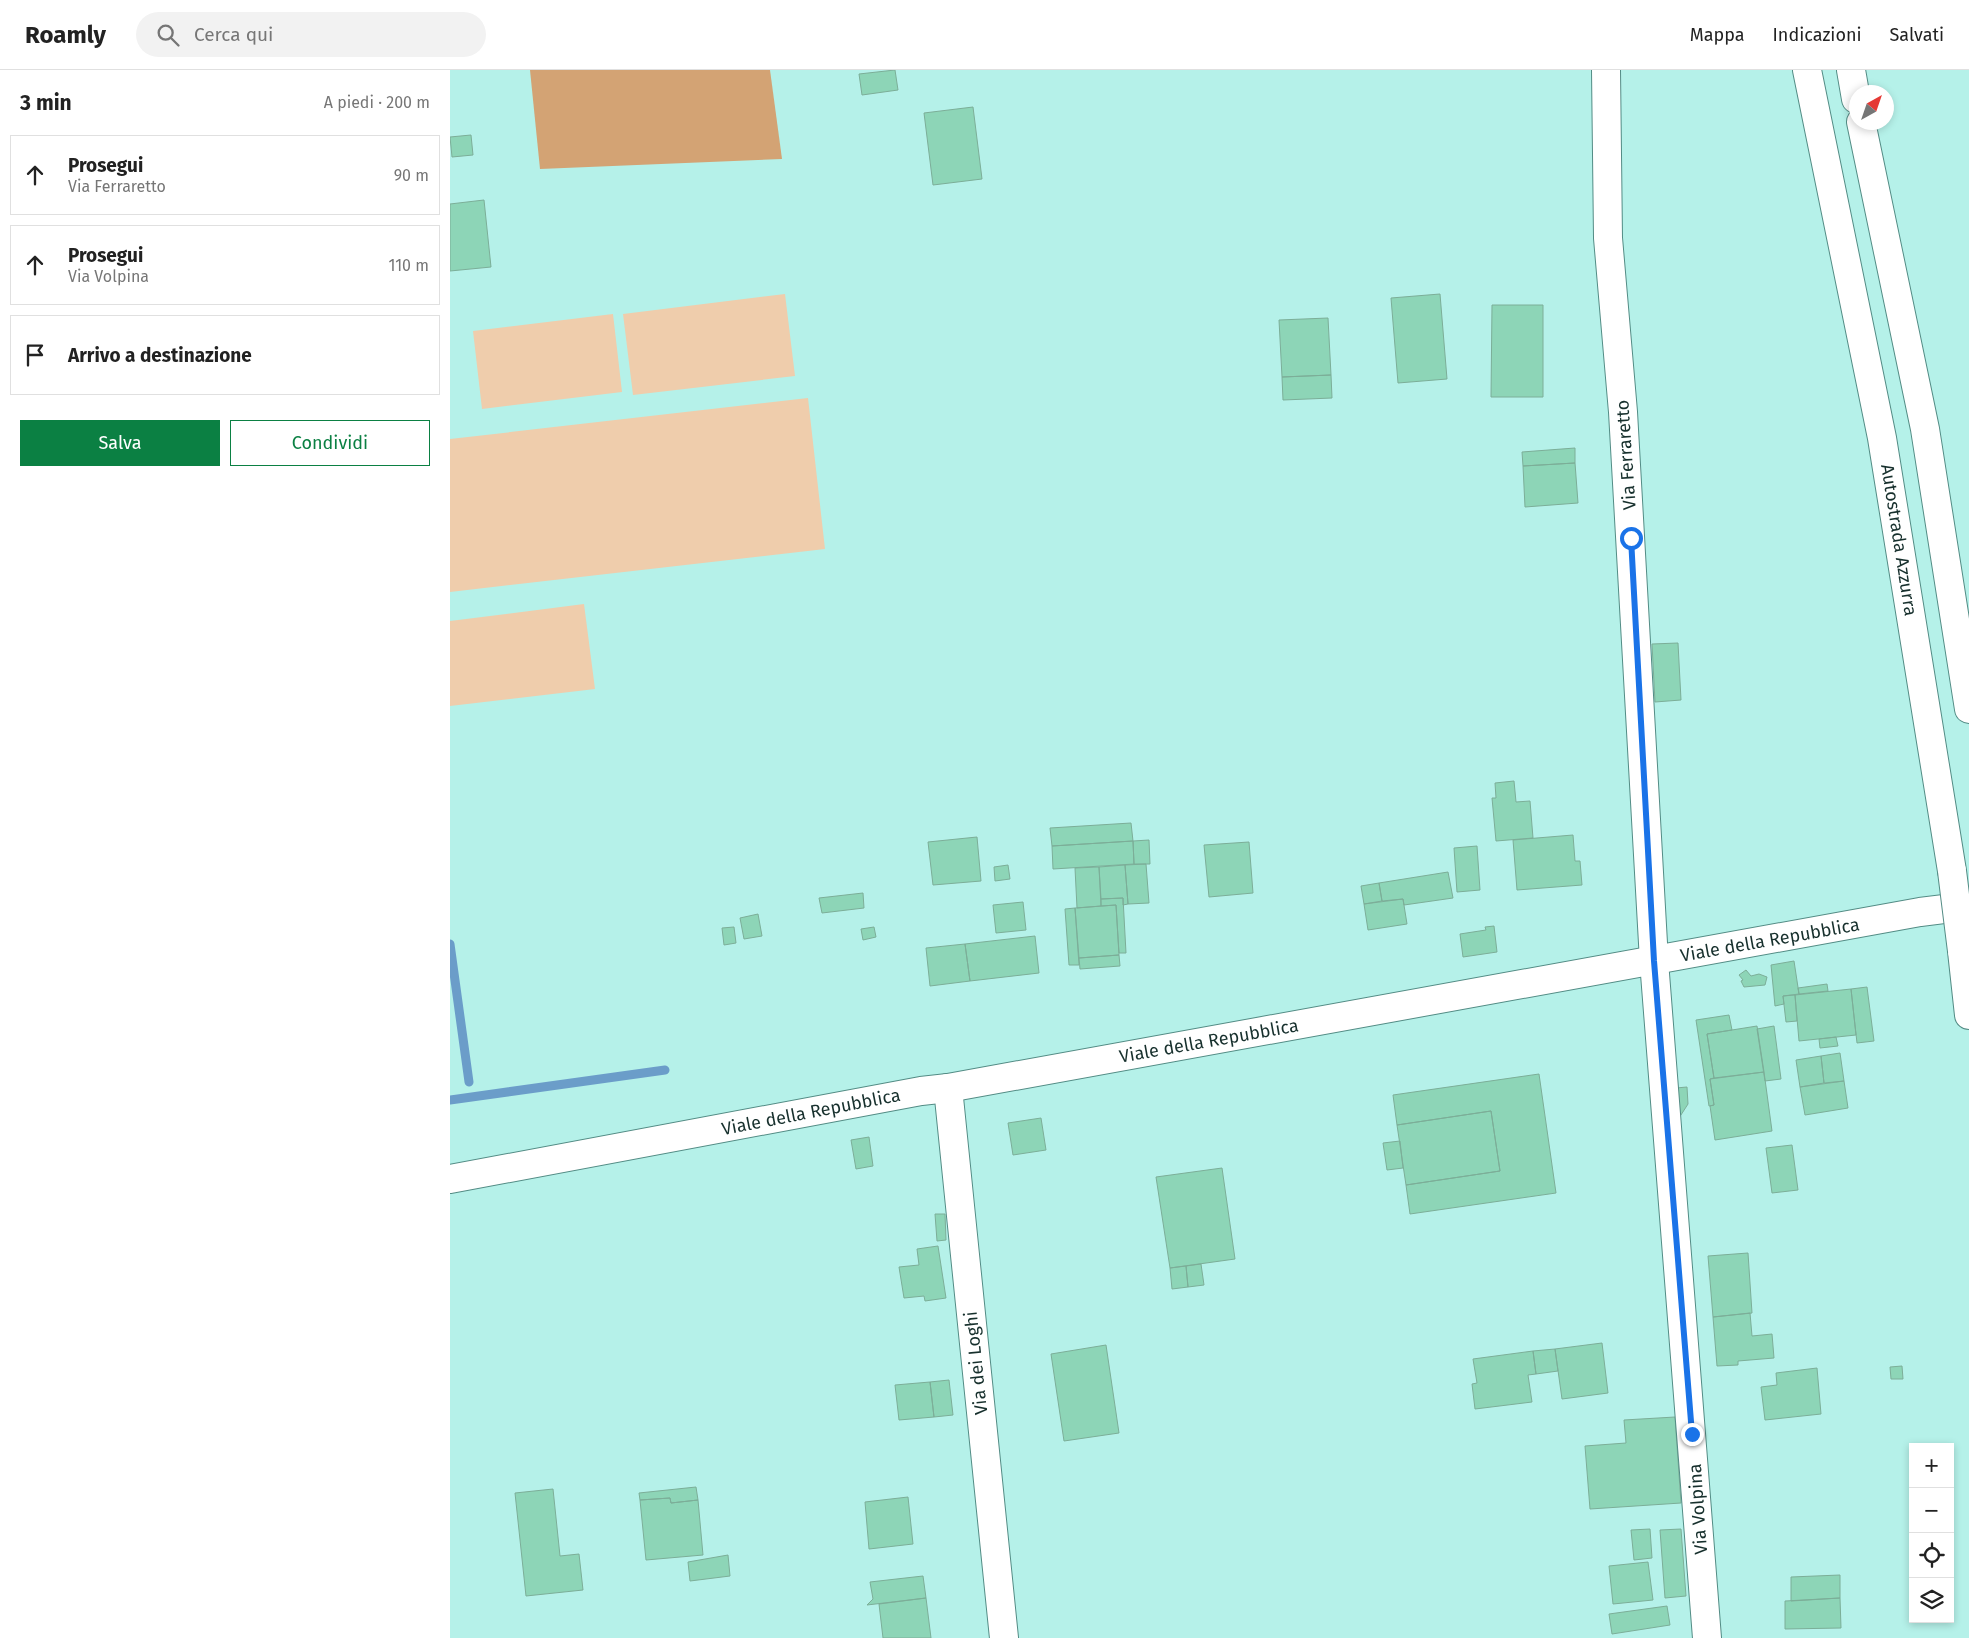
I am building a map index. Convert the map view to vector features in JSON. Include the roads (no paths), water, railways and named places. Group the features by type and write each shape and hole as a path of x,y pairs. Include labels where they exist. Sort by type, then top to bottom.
{"main road":[{"name":"Via Ferraretto","path":"1606,70 1608,238 1623,412 1654,961"},
{"name":"Autostrada Azzurra","path":"1807,70 1882,438 1952,871 1969,1015"},
{"path":"1850,70 1853,85"},
{"path":"1864,130 1925,429 1969,709"},
{"name":"Viale della Repubblica","path":"450,1178 921,1091 948,1088 1920,912 1969,906"},
{"name":"Via Volpina","path":"1654,961 1707,1638"},
{"name":"Via dei Loghi","path":"948,1088 1004,1638"}],"waterway":[{"path":"450,944 469,1082"},
{"path":"450,1100 665,1070"}]}
